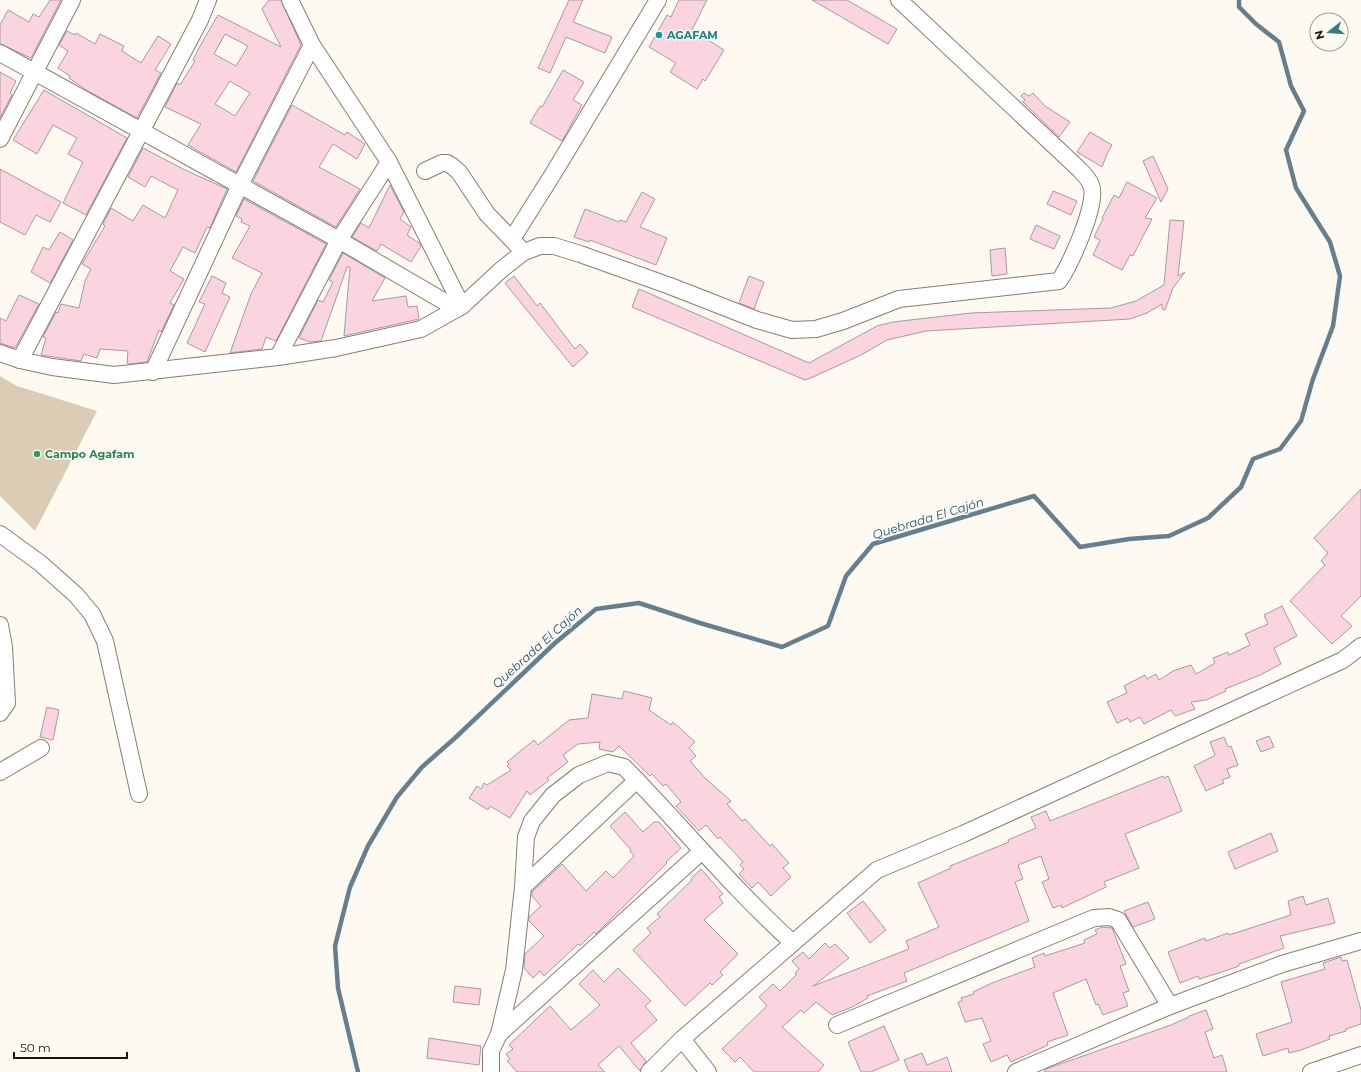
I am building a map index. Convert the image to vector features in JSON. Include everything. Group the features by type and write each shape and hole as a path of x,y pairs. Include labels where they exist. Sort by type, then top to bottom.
{"street":[{"path":"0,139 72,0"},
{"path":"20,360 200,20 208,0"},
{"path":"290,0 312,45 388,162 459,308"},
{"path":"512,239 658,0"},
{"path":"0,353 20,360 52,367 114,375 153,372 278,357 336,348 421,329 459,308 502,269 524,252 540,246 554,246 670,286 757,320 792,330 816,329 843,321 899,299 1059,281 1080,242 1092,197 1092,186 1080,170 899,0"},
{"path":"153,372 239,187 312,45"},
{"path":"0,53 459,308"},
{"path":"278,357 339,240 388,162"},
{"path":"425,171 442,163 452,166 459,172 487,214 524,252"},
{"path":"0,534 40,563 76,595 92,614 105,641 139,794"},
{"path":"0,625 4,647 7,703 0,712"},
{"path":"649,1072 682,1039 877,870 964,834 1343,660 1361,646"},
{"path":"0,772 41,748"},
{"path":"490,1072 491,1051 499,1034 514,970 523,887 526,837 532,821 553,795 578,775 608,763 624,766 701,852 764,917 792,943"},
{"path":"523,887 637,780"},
{"path":"499,1034 701,852"},
{"path":"837,1025 1094,918 1109,917 1118,920 1170,1006"},
{"path":"1016,1072 1170,1006 1282,964 1361,940"},
{"path":"682,1039 708,1072"},
{"path":"1311,1072 1361,1055"}],"shaded area":[{"name":"Campo Agafam","path":"0,376 17,386 97,411 35,531 0,496"}],"building":[{"path":"50,0 61,0 31,58 0,44 0,25 8,10 29,22 33,14 39,17"},
{"path":"269,0 281,0 301,45 236,172 188,145 201,124 165,107 177,83 180,85 195,61 193,60 199,48 218,15 281,47 262,9","holes":["225,34 248,46 236,66 214,54","230,81 250,93 235,116 215,104"]},
{"path":"569,0 583,0 573,22 612,37 605,53 566,37 550,73 538,68"},
{"path":"679,0 707,0 692,30 724,50 705,81 703,79 697,89 670,72 676,63 649,47 667,15 671,17"},
{"path":"812,0 847,0 897,29 888,44"},
{"path":"67,31 75,35 76,33 95,44 100,34 124,46 122,51 141,63 158,36 171,44 155,70 161,73 137,118 88,91 69,78 70,76 58,68 68,51 59,45"},
{"path":"563,70 584,82 573,100 582,105 562,141 530,123 540,106 542,107"},
{"path":"0,72 16,81 10,93 12,95 0,118"},
{"path":"44,90 127,138 86,215 63,203 83,162 68,154 77,138 53,125 37,154 13,140"},
{"path":"1024,93 1029,96 1033,93 1045,106 1070,122 1059,137 1023,102 1025,100 1021,96"},
{"path":"292,105 345,135 347,132 365,144 357,159 333,144 319,167 360,189 336,227 253,181"},
{"path":"1090,132 1112,145 1102,167 1077,152"},
{"path":"143,148 185,170 227,189 210,228 207,227 195,253 183,247 170,271 184,279 170,303 174,305 161,332 159,330 147,362 129,364 127,363 128,351 100,349 97,358 84,354 81,361 41,355 46,338 43,337 56,312 58,313 61,304 79,308 85,281 91,269 82,264 105,226 103,224 111,208 133,221 143,205 165,218 178,190 151,176 145,187 128,177"},
{"path":"1153,156 1168,189 1161,202 1143,161"},
{"path":"0,169 61,202 50,222 36,215 25,235 0,222"},
{"path":"1127,182 1157,198 1145,218 1152,219 1133,256 1130,255 1122,270 1093,255 1100,240 1094,237 1114,195 1119,198"},
{"path":"390,185 404,212 400,219 411,227 407,235 421,246 411,262 381,244 377,251 352,237 361,223 369,228"},
{"path":"1053,191 1077,201 1071,215 1047,204"},
{"path":"642,192 655,199 640,227 667,238 656,265 590,240 589,242 574,237 585,209 619,222 620,220 626,222"},
{"path":"244,199 326,244 276,341 266,337 262,349 230,353 251,294 262,273 232,258 250,226 241,222 242,219 236,216"},
{"path":"1170,220 1184,221 1178,276 1185,272 1173,288 1165,310 1162,309 1162,304 1147,313 1130,319 926,331 887,340 861,355 805,380 632,307 639,289 809,363 877,326 893,322 971,313 1111,308 1136,301 1164,285"},
{"path":"1036,225 1060,236 1054,249 1030,239"},
{"path":"60,232 73,240 50,283 31,272 43,247 49,250"},
{"path":"1005,248 1007,274 992,276 990,250"},
{"path":"343,253 385,278 372,301 406,296 408,307 417,306 419,319 344,336 350,267 347,267 321,341 310,342 299,338 318,300 323,302 333,282 329,280"},
{"path":"212,276 226,283 222,293 230,297 205,352 187,343 205,304 199,302"},
{"path":"514,276 537,306 540,303 575,349 580,344 588,353 573,367 505,283"},
{"path":"749,276 764,282 754,309 739,303"},
{"path":"19,295 39,304 15,348 0,343 0,318 6,321"},
{"path":"1361,489 1361,596 1341,616 1352,626 1332,644 1290,601 1325,565 1321,561 1328,553 1314,538"},
{"path":"1282,606 1297,636 1274,648 1281,664 1260,675 1225,689 1226,691 1206,700 1191,702 1195,709 1175,716 1171,710 1144,724 1140,717 1130,722 1128,718 1117,723 1107,702 1127,693 1124,686 1145,675 1147,679 1156,674 1159,680 1173,671 1191,665 1196,674 1215,663 1213,658 1228,652 1229,655 1250,645 1245,634 1268,624 1264,615"},
{"path":"624,691 652,698 649,710 671,725 673,722 695,742 689,748 696,756 690,761 705,778 731,801 727,804 742,821 745,819 770,846 772,844 789,863 783,868 791,877 771,896 758,882 752,888 739,874 744,869 740,865 743,862 720,837 718,839 706,825 699,831 676,806 681,802 666,784 663,786 652,774 650,776 619,746 613,752 599,749 600,742 578,744 563,755 568,762 547,778 549,780 530,795 527,791 510,818 490,806 488,810 469,798 477,786 481,789 484,783 487,785 511,770 507,766 509,764 507,762 534,740 538,745 569,720 588,718 592,694 622,699"},
{"path":"47,707 59,710 53,740 40,737"},
{"path":"1269,736 1274,747 1261,752 1256,741"},
{"path":"1224,737 1228,747 1231,746 1238,765 1227,769 1230,777 1222,780 1224,783 1206,791 1194,766 1214,756 1215,755 1210,742"},
{"path":"1163,776 1164,778 1168,776 1182,811 1125,834 1139,868 1104,882 1106,887 1062,908 1061,905 1053,908 1042,882 1049,879 1041,856 1018,865 1023,879 1015,882 1029,921 904,973 907,981 867,996 868,998 852,1007 832,1015 816,1002 804,1013 801,1010 782,1027 824,1065 818,1072 754,1072 740,1057 735,1062 722,1049 767,1006 759,997 773,984 780,991 797,974 795,973 799,969 792,961 803,952 809,959 825,943 830,948 835,944 849,958 813,986 909,949 906,941 939,927 918,883 951,868 950,866 1009,842 1008,840 1036,828 1031,817 1046,811 1050,821"},
{"path":"625,812 643,832 654,822 659,822 681,848 596,934 594,932 580,946 578,944 544,976 540,971 533,978 524,968 525,954 544,936 529,921 529,917 541,906 532,896 532,892 562,864 586,891 606,871 613,878 634,856 630,851 631,850 610,826"},
{"path":"1271,833 1278,851 1235,869 1228,852"},
{"path":"701,869 723,894 719,897 723,903 704,920 738,954 720,972 723,975 712,985 710,983 685,1006 633,950 651,933 647,928 660,917 657,914 692,880 691,879"},
{"path":"1303,896 1306,905 1328,898 1335,923 1280,936 1284,948 1239,964 1239,966 1219,973 1199,979 1198,976 1180,983 1168,952 1205,938 1206,941 1228,933 1229,935 1291,915 1288,901"},
{"path":"863,901 886,930 870,943 847,913"},
{"path":"1148,902 1155,919 1133,927 1124,911"},
{"path":"1102,927 1112,928 1126,964 1120,966 1129,991 1123,993 1128,1006 1103,1015 1098,1004 1096,1005 1086,979 1053,993 1068,1035 1047,1042 1048,1045 1011,1062 1007,1055 991,1062 983,1044 991,1041 982,1018 965,1022 958,1002 962,1001 961,998 974,994 973,992 992,983 1035,967 1032,958 1044,953 1045,956 1085,943 1084,940 1097,934 1095,930"},
{"path":"1341,957 1342,961 1347,960 1361,1010 1361,1024 1346,1029 1346,1031 1329,1036 1330,1039 1301,1050 1289,1053 1288,1048 1263,1056 1256,1034 1292,1022 1281,982 1325,969 1323,963"},
{"path":"618,968 651,1001 645,1006 657,1020 631,1043 646,1061 640,1071 619,1046 598,1065 605,1072 517,1072 507,1061 510,1059 506,1054 513,1049 509,1045 550,1006 571,1030 600,1005 579,984 593,970 604,982"},
{"path":"455,986 481,989 479,1005 453,1002"},
{"path":"1206,1010 1213,1029 1205,1032 1214,1058 1222,1055 1227,1072 1044,1072 1046,1069 1171,1025"},
{"path":"884,1026 899,1060 871,1072 861,1072 848,1042"},
{"path":"429,1038 481,1046 479,1065 427,1058"},
{"path":"922,1053 927,1065 947,1057 952,1072 909,1072 904,1060"}],"waterway":[{"name":"Quebrada El Cajón","path":"358,1072 338,988 335,946 350,887 368,846 397,797 422,767 455,738 555,643 596,609 639,603 782,647 828,626 846,576 873,544 1034,496 1080,547 1129,539 1169,536 1208,518 1241,487 1253,459 1280,449 1301,421 1313,379 1333,326 1340,276 1330,242 1296,188 1286,150 1304,111 1291,86 1279,42 1256,24 1239,7 1239,0"}],"place":[{"name":"AGAFAM","path":"659,35"},
{"name":"Campo Agafam","path":"37,454"}]}
